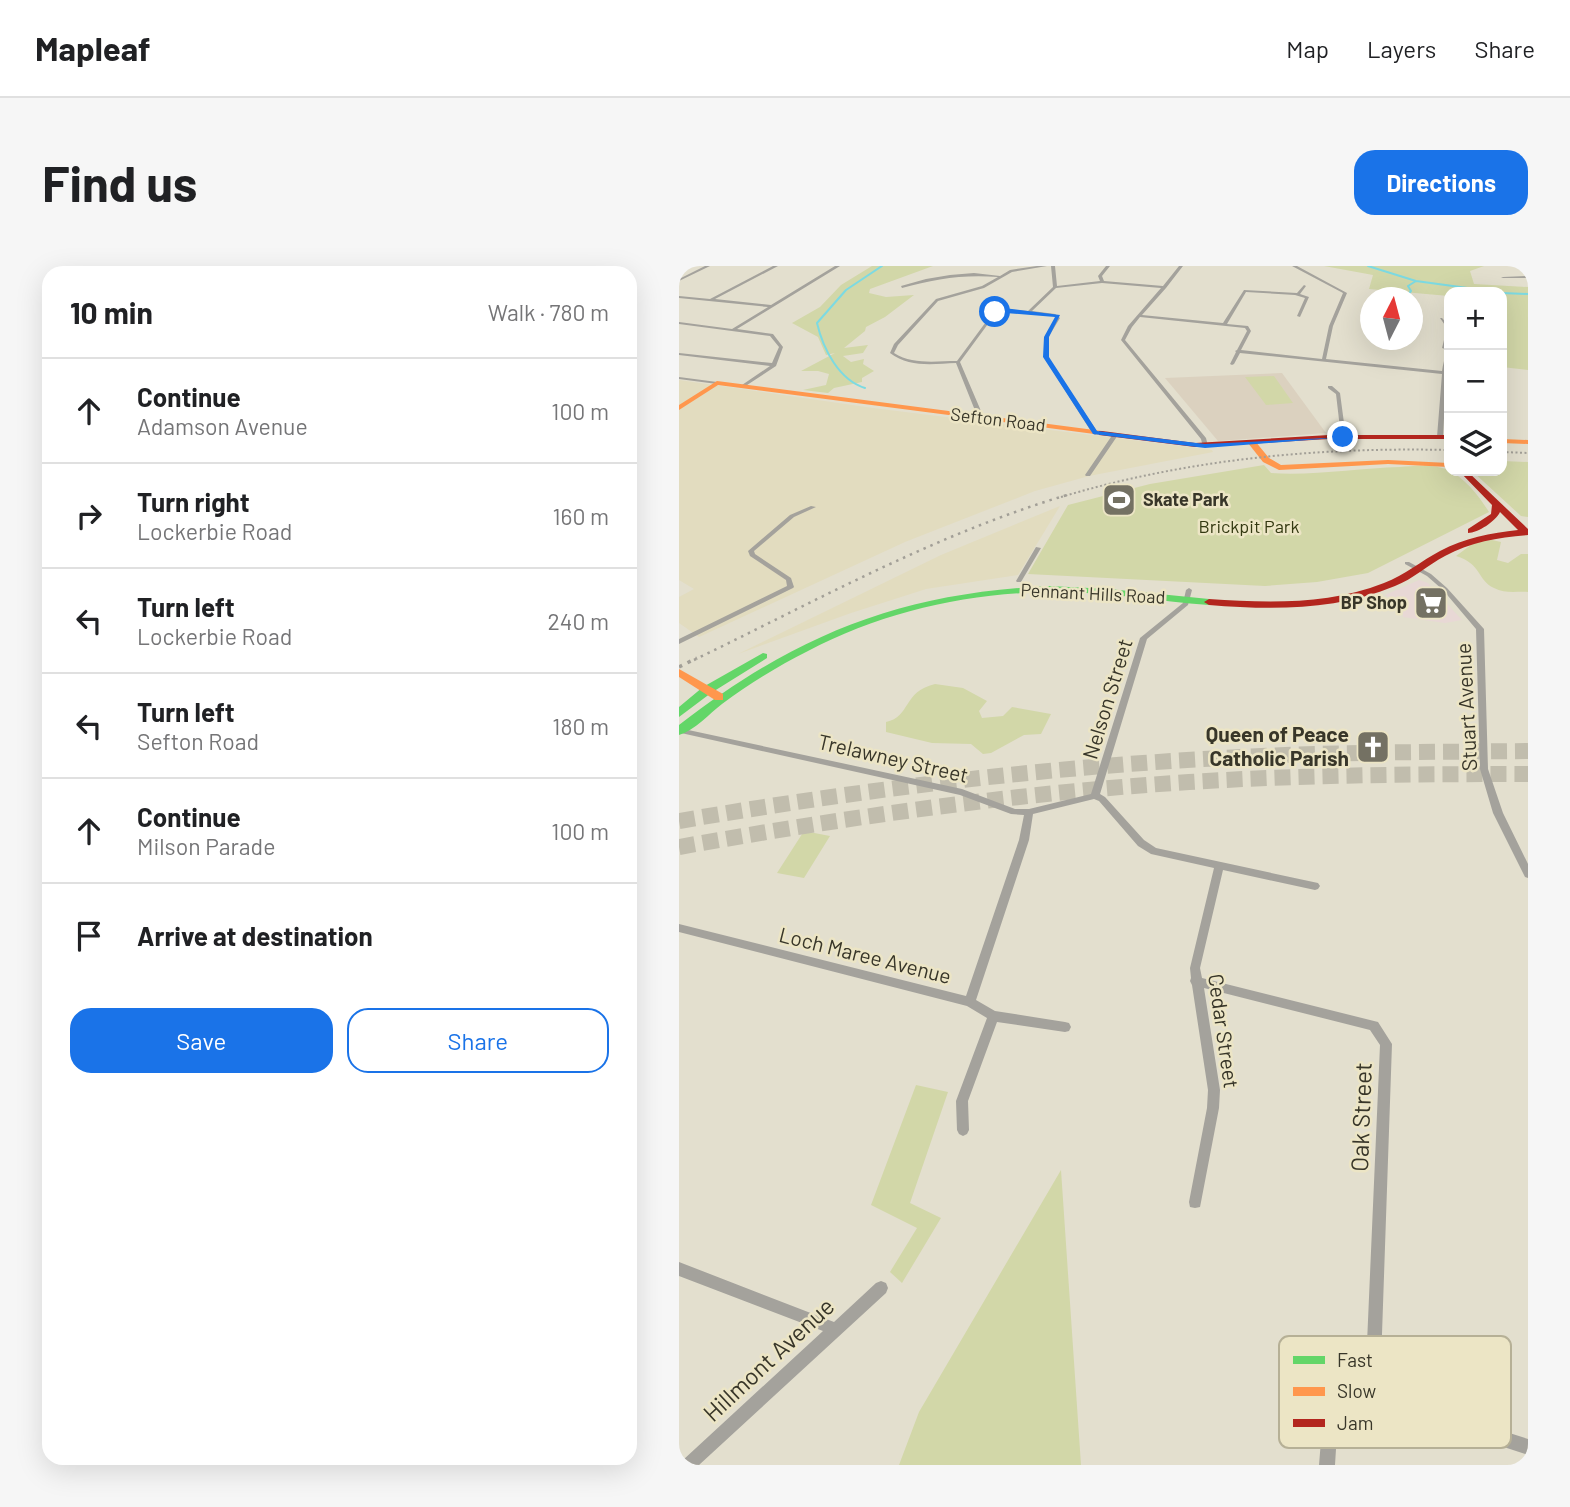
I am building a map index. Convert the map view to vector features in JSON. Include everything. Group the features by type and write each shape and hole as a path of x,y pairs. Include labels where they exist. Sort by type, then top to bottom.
{"main road":[{"name":"Sefton Road","path":"717,383 1095,433 1259,451 1343,437 1444,437"},
{"path":"679,408 717,383"},
{"name":"Sefton Road","path":"704,391 744,386"},
{"path":"1507,441 1528,442"},
{"path":"1259,451 1282,468 1388,462 1444,465"},
{"path":"1468,476 1525,528"},
{"path":"1471,531 1495,515 1497,503"},
{"name":"Pennant Hills Road","path":"1413,566 1440,543 1471,531 1525,528"},
{"name":"Pennant Hills Road","path":"679,713 713,693 829,636 906,609 958,596 1009,590 1050,589 1188,594 1283,595 1317,592 1365,582 1413,566 1467,543 1525,528"},
{"name":"Pennant Hills Road","path":"680,730 713,693 758,658 837,624 947,590 1019,581 1076,581 1188,594"},
{"path":"683,675 713,693"}],"street":[{"path":"679,280 708,266"},
{"path":"711,300 776,266"},
{"path":"734,329 838,266"},
{"path":"958,362 912,361 894,355 893,349 932,303 983,287 998,276 1011,271 1045,266"},
{"path":"1053,266 1055,287"},
{"path":"1102,282 1100,276 1108,266"},
{"path":"1181,266 1125,334 1123,341 1204,439 1205,446"},
{"path":"1294,266 1345,293 1331,326 1324,360"},
{"path":"902,287 930,278 972,274 998,276"},
{"path":"1503,278 1528,277"},
{"path":"1029,312 1055,287 1102,282 1165,287"},
{"path":"1294,294 1301,293 1304,286"},
{"path":"1225,324 1245,291 1307,297 1299,316"},
{"path":"679,297 774,306"},
{"path":"958,362 995,312 1029,312 1058,316 1047,337 1046,357 1095,433"},
{"path":"1140,316 1225,324 1249,329 1232,364"},
{"path":"1441,319 1449,328 1447,350"},
{"path":"679,323 771,335 781,347 774,365 744,386"},
{"path":"1237,351 1444,373"},
{"path":"679,354 774,365"},
{"path":"958,362 981,418"},
{"name":"Sefton Road","path":"679,378 717,383"},
{"path":"1330,387 1338,393 1343,437"},
{"path":"1088,475 1115,435"},
{"path":"679,642 791,587 789,579 751,551 792,516 813,507"},
{"path":"1019,581 1038,548"},
{"name":"Stuart Avenue","path":"1413,566 1445,589 1480,629 1485,769 1498,813 1528,874"},
{"name":"Nelson Street","path":"1095,796 1144,638 1186,604 1188,594"},
{"name":"Trelawney Street","path":"680,730 962,792 1007,810 1028,812 1095,796"},
{"path":"1095,796 1102,799 1147,847 1161,853 1315,886"},
{"name":"Loch Maree Avenue","path":"679,928 970,1002 1024,840 1028,812"},
{"name":"Cedar Street","path":"1195,1202 1213,1108 1213,1090 1195,981 1196,956 1219,866"},
{"name":"Oak Street","path":"1195,981 1374,1026 1386,1044 1374,1336"},
{"path":"970,1002 993,1016 1065,1027"},
{"path":"963,1130 962,1101 993,1016"},
{"path":"679,1269 835,1329"},
{"name":"Hillmont Avenue","path":"688,1465 881,1288"},
{"path":"1511,1442 1528,1447"}],"shaded area":[{"path":"1282,373 1326,433 1218,441 1165,378"},
{"path":"679,380 1213,452 1089,476 1035,491 905,542 699,637 679,623 679,597 694,589 679,580"},
{"path":"1060,506 1018,575 926,589 738,654 941,555"},
{"path":"1419,580 1428,583 1462,620 1445,623 1403,617 1403,606 1385,595"}],"green space":[{"path":"872,266 933,266 870,289 869,293 886,297 914,295 885,317 866,327 865,331 844,348 868,345 863,353 843,356 851,362 864,359 863,364 874,371 862,378 862,382 834,388 828,393 803,390 826,385 829,374 801,371 835,353 826,355 818,337 792,323 820,307 841,285"},
{"path":"1324,266 1484,266 1470,271 1474,284 1528,287 1528,370 1507,368 1507,287 1444,287 1444,296 1423,294 1423,287 1370,287 1373,275"},
{"path":"1274,376 1293,403 1266,405 1245,377"},
{"path":"1507,461 1528,462 1528,517 1521,516 1477,476 1507,476"},
{"name":"Brickpit Park","path":"1264,465 1271,473 1287,474 1411,466 1437,467 1444,469 1444,476 1457,476 1466,483 1489,512 1368,573 1317,582 1265,586 1028,574 1068,505 1150,484"},
{"path":"1475,542 1501,542 1497,560 1508,563 1521,554 1528,554 1528,592 1507,592 1494,588 1471,563 1456,556"},
{"path":"935,684 963,688 987,701 979,711 982,718 1003,716 1012,707 1051,714 1041,734 1024,735 991,753 983,754 971,744 932,743 886,732 886,722 900,715 917,693"},
{"path":"804,831 830,836 804,878 777,873"},
{"path":"916,1085 948,1092 910,1203 941,1218 902,1283 890,1272 917,1228 871,1205"},
{"path":"1061,1170 1081,1465 899,1465 919,1412"}],"waterway":[{"path":"865,388 847,378 833,362 817,323 846,290 882,266"},
{"path":"1368,266 1416,281"},
{"path":"1409,287 1416,281"},
{"path":"1416,281 1460,287"},
{"path":"1507,293 1528,294"}],"tunnel":[{"path":"679,821 889,789 1100,766 1278,755 1528,751"},
{"path":"679,847 933,807 1125,787 1316,776 1528,774"}],"railway":[{"path":"1061,497 1157,473 1253,458 1351,451 1444,450"},
{"path":"1507,452 1528,453"},
{"path":"694,660 924,549 1018,511 1067,495"},
{"path":"679,667 697,658"}],"traffic: fast":[{"path":"679,731 719,700 806,647 899,611 948,599 998,591 1069,589 1209,602"},
{"path":"679,713 707,690 763,656"}],"traffic: slow":[{"path":"679,408 717,383 1102,433"},
{"path":"1507,441 1528,442"},
{"path":"1252,443 1266,460 1279,468 1388,462 1444,465"},
{"path":"679,672 719,697"}],"traffic: jam":[{"path":"1102,433 1195,445 1329,437 1444,437"},
{"path":"1468,476 1525,532"},
{"path":"1471,531 1495,515 1497,503"},
{"path":"1209,602 1277,605 1346,598 1397,582 1445,552 1475,540 1528,532"}],"place":[{"name":"Skate Park","path":"1119,500"},
{"name":"BP Shop","path":"1431,603"},
{"name":"Queen of Peace Catholic Parish","path":"1373,747"}],"route":[{"path":"995,312 1004,310 1058,316 1047,337 1046,357 1095,433 1205,446 1343,437"}]}
